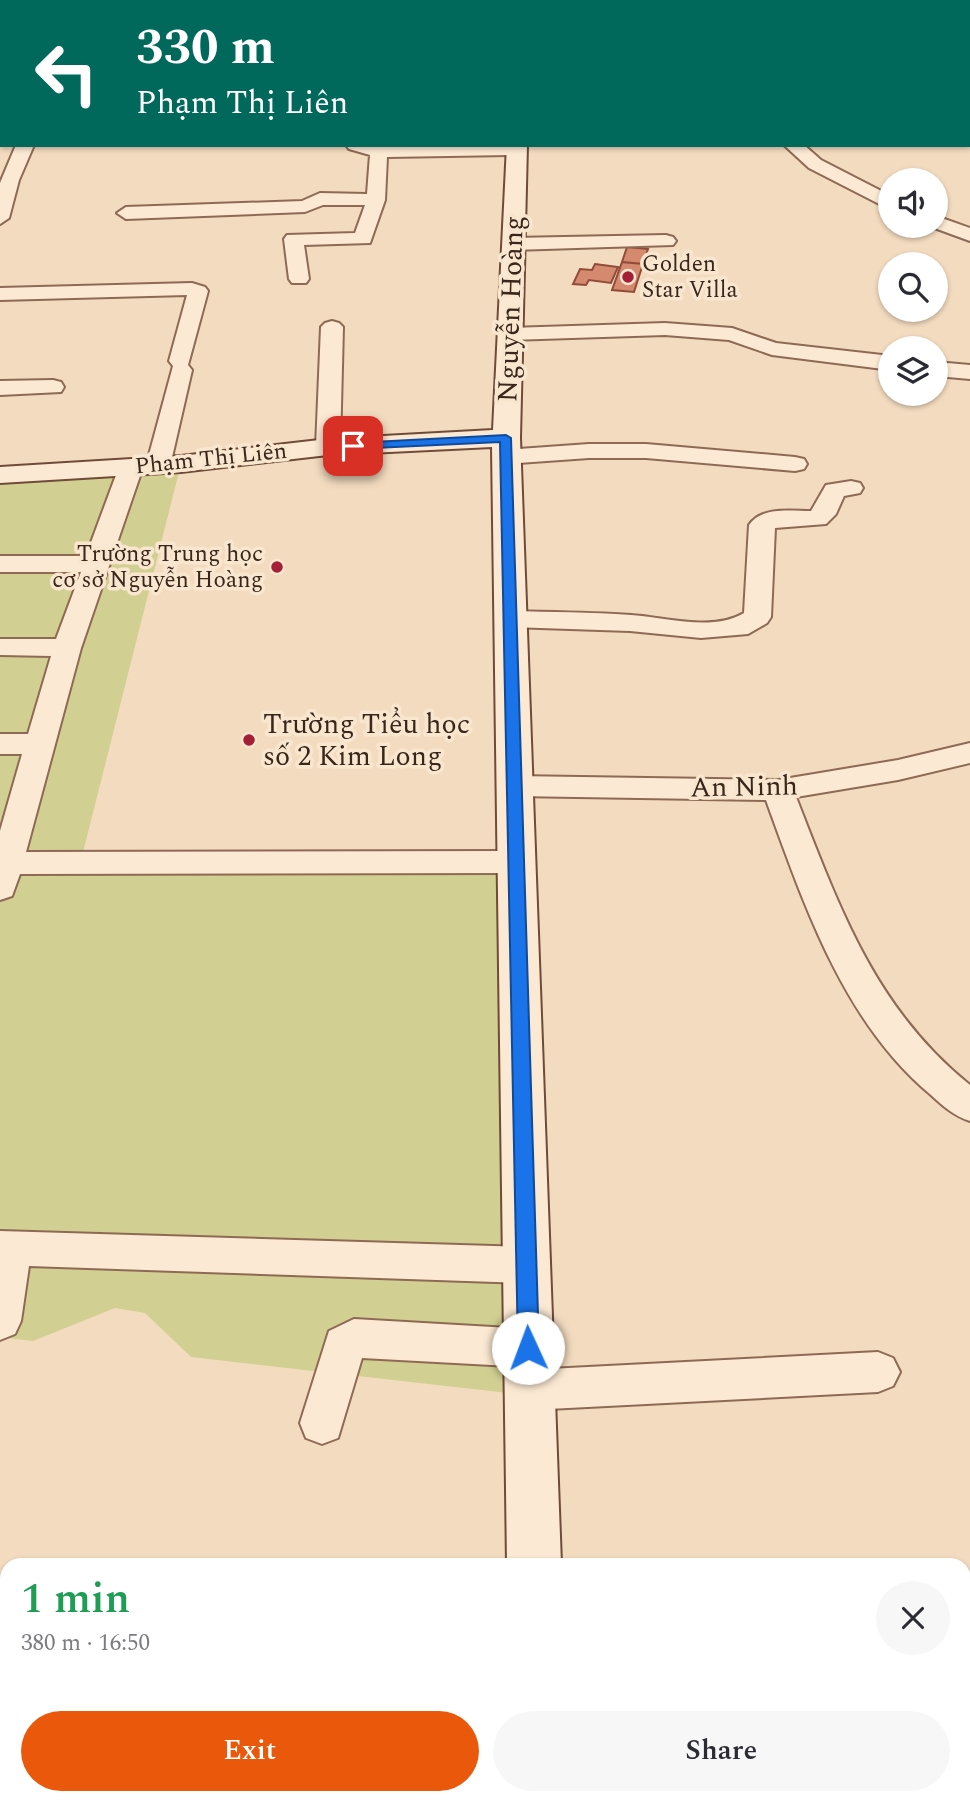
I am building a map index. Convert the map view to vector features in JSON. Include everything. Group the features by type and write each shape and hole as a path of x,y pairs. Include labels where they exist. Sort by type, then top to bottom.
{"street":[{"path":"15,0 31,0"},
{"path":"0,218 5,180 24,147"},
{"path":"362,147 379,152 517,148"},
{"path":"795,147 815,164 878,197"},
{"name":"Nguyễn Hoàng","path":"517,148 506,448 534,1558"},
{"path":"299,279 293,239 363,239 376,200 379,152"},
{"path":"126,213 305,206 320,199 376,200"},
{"path":"948,226 970,234"},
{"path":"513,244 666,241"},
{"path":"0,294 198,291 181,366 145,466 96,564 66,648 3,872 516,862"},
{"path":"328,447 332,327"},
{"path":"510,334 665,328 733,334 772,349 878,361"},
{"path":"948,370 970,372"},
{"path":"0,388 52,387"},
{"name":"Phạm Thị Liên","path":"0,475 145,466 328,447 506,448"},
{"path":"506,448 646,451 794,464"},
{"path":"510,619 630,623 701,630 738,628 757,617 762,525 773,519 817,519 823,514 835,490 851,488"},
{"path":"0,564 96,564"},
{"path":"0,647 66,648"},
{"path":"0,744 39,744"},
{"name":"An Ninh","path":"514,786 778,790 898,771 970,752"},
{"path":"778,790 829,922 870,1002 887,1026 927,1068 953,1094 970,1106"},
{"path":"0,1321 6,1248 526,1265"},
{"path":"322,1423 344,1345 354,1338 528,1348"},
{"path":"529,1390 878,1372"}],"shaded area":[{"path":"181,464 79,868 497,866 508,1393 191,1357 145,1313 115,1308 33,1341 0,1337 0,475"}],"building":[{"name":"Golden Star Villa","path":"627,247 648,249 643,264 622,262"},
{"name":"Golden Star Villa","path":"622,262 643,264 634,292 612,290"},
{"name":"Golden Star Villa","path":"595,264 618,267 611,283 589,280 586,285 573,284 580,269 592,270"}],"place":[{"name":"Golden Star Villa","path":"628,277"},
{"name":"Trường Trung học cơ sở Nguyễn Hoàng","path":"277,567"},
{"name":"Trường Tiểu học số 2 Kim Long","path":"249,740"}],"route":[{"path":"353,446 506,438 528,1348"}]}
